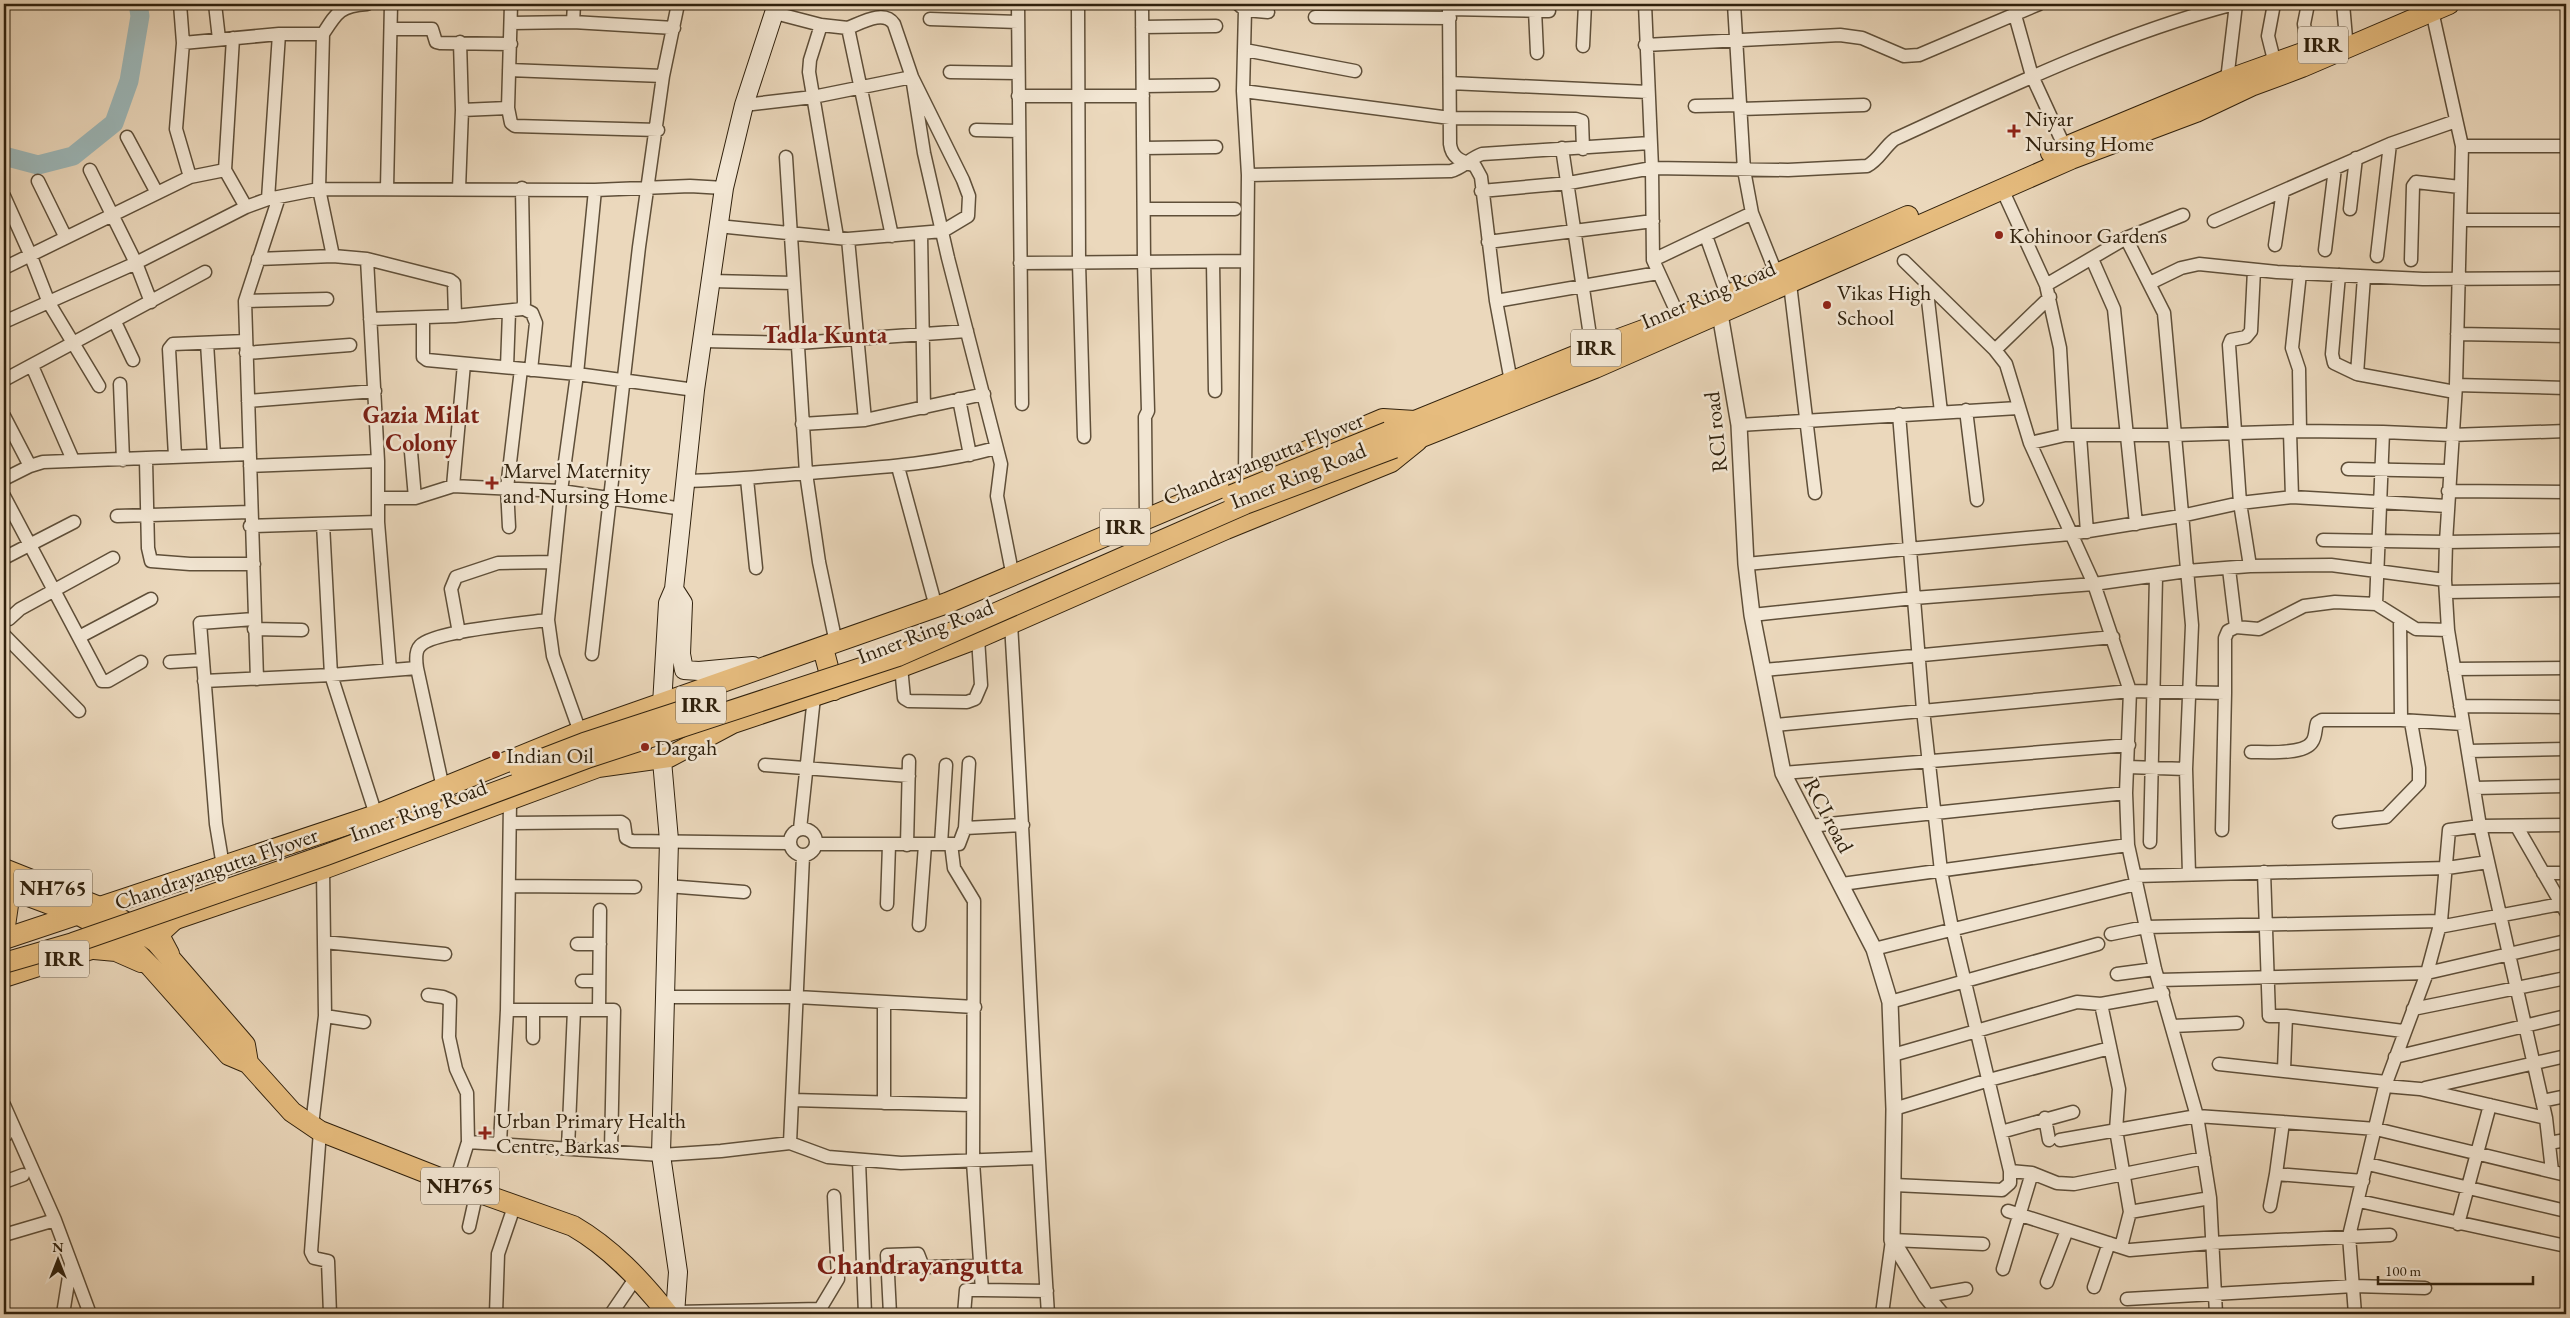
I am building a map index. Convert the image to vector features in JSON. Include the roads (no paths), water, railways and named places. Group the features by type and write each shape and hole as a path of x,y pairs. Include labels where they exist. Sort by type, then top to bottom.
{"main road":[{"name":"Inner Ring Road","path":"142,932 510,802 598,767 669,757 733,722 901,668 978,638 1218,533 1391,462 1419,429 1724,305 2227,80 2433,6"},
{"name":"Inner Ring Road","path":"1783,279 2002,189 2067,153 2196,112 2250,86 2311,64 2433,6"},
{"path":"673,1313 678,1272 661,1155 669,840 666,783 661,759 661,703 668,603 674,589 695,390 724,188 744,105 776,8"},
{"name":"Inner Ring Road","path":"1513,391 1592,349 1679,317 1724,305"},
{"name":"Inner Ring Road","path":"102,908 376,815 580,732 936,607 1383,418 1419,429"},
{"name":"Chandrayangutta Flyover","path":"4,952 323,844 584,743 892,645 1019,591 1148,531 1419,429"},
{"name":"Chandrayangutta Flyover","path":"4,963 72,942 326,855 590,757 898,656 1391,440"},
{"path":"674,589 683,604 681,654 684,670 699,671 753,666 802,650 824,647 834,690"},
{"name":"NH765","path":"4,869 70,906 123,939 152,967 229,1055 248,1063 292,1112 316,1128 455,1184 573,1226 588,1234 637,1276 673,1313"},
{"name":"NH765","path":"4,886 70,906"},
{"path":"4,894 8,905 8,916 4,933"},
{"name":"IRR","path":"4,939 70,906 102,908"},
{"name":"NH765","path":"102,908 156,942 244,1045 248,1063"},
{"path":"174,920 161,930 160,936 178,967"},
{"name":"IRR","path":"4,977 142,932"},
{"path":"94,948 116,951 152,967"}],"street":[{"path":"180,4 183,43 176,129 190,177"},
{"path":"215,4 219,39"},
{"path":"333,256 318,189 323,34 342,9 350,5 368,4"},
{"path":"387,188 391,4"},
{"path":"511,4 512,23 508,108 511,123 515,126 658,130"},
{"path":"573,22 574,4"},
{"path":"592,654 625,382 639,247 658,130 664,76 678,4"},
{"path":"1018,4 1022,404"},
{"path":"1078,4 1079,263 1084,436"},
{"path":"1142,4 1144,262 1148,411 1145,417 1150,516"},
{"path":"1583,46 1585,4"},
{"path":"1646,4 1652,168 1652,260 1679,317"},
{"path":"1734,4 1744,170 1752,213 1783,279 1807,420 1815,493"},
{"path":"1646,45 1840,35 1862,38 1904,56 1919,55 2039,4"},
{"path":"1482,191 1569,183 1652,168 1744,170 1867,166 1878,158 1884,147 1895,139 2032,76 2174,20 2235,4 2227,80"},
{"path":"2274,4 2268,36 2275,64"},
{"path":"2308,4 2304,24 2308,50"},
{"path":"2343,4 2346,38"},
{"path":"2433,6 2462,146 2456,388 2447,506 2445,586 2448,630 2480,826 2546,1118 2552,1171"},
{"path":"1245,476 1248,175 1243,91 1245,50 1242,7 1268,12"},
{"path":"776,8 821,25 848,28 876,18 891,19 903,46 912,77 924,153 1002,470 997,486 997,496 1013,576"},
{"path":"1449,10 1451,153 1456,158 1478,170 1496,301 1513,391"},
{"path":"1315,17 1449,10 1548,11"},
{"path":"1535,10 1537,53"},
{"path":"2015,15 2032,76 2067,153"},
{"path":"930,19 1018,22"},
{"path":"512,23 573,22 674,28"},
{"path":"821,25 810,60 813,97 843,238 859,339 865,420"},
{"path":"1142,27 1216,26"},
{"path":"848,28 892,236"},
{"path":"391,29 432,29 436,42 511,44"},
{"path":"183,43 279,34 323,34"},
{"path":"257,679 254,624 254,564 250,526 250,460 244,301 258,260 274,198 279,34"},
{"path":"233,38 226,170 246,208"},
{"path":"459,189 462,110 460,42"},
{"path":"1245,50 1355,71"},
{"path":"509,70 664,76"},
{"path":"950,72 1018,73"},
{"path":"744,105 813,97 912,77"},
{"path":"718,226 843,238 943,231 968,216 970,196 912,77"},
{"path":"1450,83 1648,92"},
{"path":"1018,96 1078,97 1212,85"},
{"path":"1243,91 1450,118 1582,121 1583,149"},
{"path":"1694,106 1864,105"},
{"path":"462,110 508,108"},
{"path":"2214,221 2356,158 2456,121"},
{"path":"976,130 1018,131"},
{"path":"127,137 156,193"},
{"path":"1248,175 1451,171 1467,163 1473,157 1482,154 1562,148 1583,149 1650,143"},
{"path":"2377,256 2390,144"},
{"path":"2462,146 2566,146"},
{"path":"1143,148 1216,147"},
{"path":"1562,148 1569,183 1582,288 1592,349"},
{"path":"786,157 789,233 794,283 802,424 806,473 819,562 824,647"},
{"path":"2350,209 2356,158"},
{"path":"2325,250 2335,168"},
{"path":"90,170 136,263 152,302"},
{"path":"4,268 65,236 190,177 226,170"},
{"path":"38,181 65,236"},
{"path":"2411,260 2413,186 2416,182 2460,187"},
{"path":"4,322 136,263 246,208 274,198 318,189 522,188 595,190 690,186 724,188"},
{"path":"522,188 524,257 522,308"},
{"path":"2002,189 2048,291 2060,348 2065,435"},
{"path":"580,732 553,656 548,620 561,491 577,374 595,190"},
{"path":"2275,245 2283,191"},
{"path":"4,196 49,303 99,386"},
{"path":"1144,208 1235,209"},
{"path":"1652,260 1752,213"},
{"path":"1995,350 2048,291 2092,259 2126,238 2183,215"},
{"path":"2460,220 2566,220"},
{"path":"1488,242 1653,221"},
{"path":"921,234 924,408"},
{"path":"1706,236 1724,305"},
{"path":"2126,238 2164,313 2192,625 2186,769 2189,874"},
{"path":"258,260 333,256 366,259 450,280 454,284 455,316"},
{"path":"366,259 380,498 378,522 390,670"},
{"path":"2092,259 2114,309 2125,435 2136,524"},
{"path":"1020,263 1247,261"},
{"path":"1904,261 1995,350 2006,364 2030,443 2094,584 2130,691 2126,793 2128,845 2145,927 2197,1116 2210,1198 2216,1314"},
{"path":"1213,262 1215,391"},
{"path":"2150,284 2190,265 2364,277 2458,279 2566,278"},
{"path":"2250,566 2240,503 2237,434 2229,345 2231,340 2246,337 2251,331 2254,270"},
{"path":"4,380 205,272"},
{"path":"1496,301 1582,288 1658,273"},
{"path":"2292,497 2298,369 2292,348 2300,273"},
{"path":"2339,275 2332,359 2338,367 2356,374 2456,388 2566,388"},
{"path":"2356,374 2364,277"},
{"path":"711,281 794,283"},
{"path":"1926,284 1941,412"},
{"path":"244,301 328,299"},
{"name":"RCI road","path":"1724,305 1739,424 1746,564 1752,615 1783,773 1874,949 1890,1002 1894,1109 1892,1240"},
{"path":"370,319 455,316 518,311 522,308"},
{"path":"509,527 507,488 526,370 536,323 532,313 522,308"},
{"path":"507,367 508,312"},
{"path":"423,318 424,359 577,374 695,390"},
{"path":"115,322 133,360"},
{"path":"703,341 798,343 967,330"},
{"path":"2457,334 2566,336"},
{"path":"207,343 214,455"},
{"path":"175,456 169,349 173,344 207,343 246,348 350,345"},
{"path":"452,486 464,364"},
{"path":"32,366 73,460"},
{"path":"120,384 124,460"},
{"path":"248,401 375,391"},
{"path":"802,424 865,420 984,394"},
{"path":"959,399 970,455"},
{"path":"1739,424 2018,408"},
{"path":"1966,410 1977,500"},
{"path":"1894,1185 2002,1190 2010,1183 2010,1171 1952,928 1941,871 1909,549 1899,414"},
{"path":"4,416 30,466"},
{"path":"2030,443 2065,435 2295,432 2383,432 2451,435 2566,431"},
{"path":"2376,604 2379,570 2383,432"},
{"path":"2080,436 2087,532"},
{"path":"686,482 898,467 970,455 996,448"},
{"path":"411,452 415,498"},
{"path":"4,479 30,466 73,460 146,460 175,456 214,455 250,460 378,461"},
{"path":"146,460 148,557 151,561 190,564 254,564"},
{"path":"898,467 936,607"},
{"path":"2348,469 2449,471"},
{"path":"747,479 756,568"},
{"path":"380,498 415,498 452,486 561,491 683,509"},
{"path":"2448,491 2566,492"},
{"path":"4,496 102,681 108,681 141,662"},
{"path":"1746,564 2087,532 2181,516 2240,503 2292,497 2447,506"},
{"path":"117,516 250,512"},
{"path":"4,558 74,522"},
{"path":"250,526 378,522"},
{"path":"323,524 326,613 331,675 376,815"},
{"path":"2323,540 2379,542 2566,540"},
{"path":"9,619 20,609 113,558"},
{"path":"459,633 451,588 456,576 498,563 554,562"},
{"path":"1752,615 1914,598 2094,584 2156,577 2187,571 2250,566 2323,564 2379,570 2445,586 2566,590"},
{"path":"2229,569 2236,627"},
{"path":"2150,842 2156,577"},
{"path":"79,637 151,599"},
{"path":"2222,830 2225,638 2228,631 2236,627 2259,628 2292,610 2315,604 2376,604 2416,629 2448,630"},
{"path":"2339,822 2386,817 2419,783 2419,768 2406,721 2400,619"},
{"path":"444,788 417,668 419,646 426,641 459,633 548,620"},
{"path":"223,866 216,824 200,623 254,624 302,630"},
{"path":"1011,624 1023,826 1038,1158 1048,1314"},
{"path":"4,635 79,711"},
{"path":"1764,670 2113,637"},
{"path":"901,668 902,693 908,701 967,702 975,699 981,685 978,638"},
{"path":"170,662 202,660"},
{"path":"204,681 331,675 417,668"},
{"path":"2454,669 2566,668"},
{"path":"1775,725 2130,691 2225,693"},
{"path":"800,829 814,697"},
{"path":"2460,706 2566,707"},
{"path":"2250,752 2296,751 2305,748 2314,739 2317,723 2322,720 2463,724"},
{"path":"1783,773 2129,745"},
{"path":"2468,751 2566,749"},
{"path":"906,845 910,761"},
{"path":"816,844 925,845 960,843 965,828 969,763"},
{"path":"765,765 908,776"},
{"path":"946,765 946,844 954,868 974,901 973,1162 982,1290"},
{"path":"2128,768 2186,769"},
{"path":"2474,788 2566,786"},
{"path":"1810,826 2126,793"},
{"path":"500,1143 507,1010 510,802"},
{"path":"511,823 621,822 624,824 627,840 789,843"},
{"path":"2355,1314 2349,1236 2386,1084 2403,1031 2426,972 2440,924 2448,868 2449,830 2480,826 2566,825"},
{"path":"965,828 1023,826"},
{"path":"2111,934 2145,927 2440,924 2564,908 2517,827"},
{"path":"800,829 812,832 816,844 810,854 803,856 795,853 789,843 793,832 800,829"},
{"path":"887,904 889,845"},
{"path":"919,925 925,845"},
{"path":"1842,884 2128,845"},
{"path":"790,1143 803,856"},
{"path":"1874,949 2135,880 2189,874 2448,868 2488,862"},
{"path":"322,869 325,1016 316,1128 311,1252 314,1258 328,1261 330,1314"},
{"path":"2264,872 2269,1016 2286,1016 2403,1031"},
{"path":"2543,873 2566,874"},
{"path":"509,886 635,887"},
{"path":"667,886 744,892"},
{"path":"599,1010 600,910"},
{"path":"2117,974 2267,978 2426,972 2566,941"},
{"path":"324,942 445,954"},
{"path":"577,944 600,944"},
{"path":"1890,1002 1964,979 2098,944"},
{"path":"2413,1009 2566,978"},
{"path":"582,981 599,981"},
{"path":"1893,1055 2076,1002 2101,1004 2162,993"},
{"path":"428,995 444,996 450,1000 449,1036 456,1070 467,1093 468,1142 455,1184"},
{"path":"664,997 797,997 975,1007"},
{"path":"884,1002 884,1103"},
{"path":"2094,1287 2130,1212 2116,1130 2119,1089 2101,1004"},
{"path":"507,1010 614,1011 611,1150"},
{"path":"533,1010 533,1038"},
{"path":"568,1148 574,1010"},
{"path":"325,1016 364,1022"},
{"path":"2284,1070 2286,1016"},
{"path":"2395,1057 2566,1016"},
{"path":"2173,1026 2236,1023"},
{"path":"1894,1109 1989,1080 2110,1048"},
{"path":"2420,1089 2566,1056"},
{"path":"2219,1064 2284,1070 2420,1089 2546,1118"},
{"path":"2542,1101 2566,1096"},
{"path":"793,1100 972,1105"},
{"path":"4,1105 55,1220 90,1314"},
{"path":"2458,1224 2490,1105"},
{"path":"2001,1132 2045,1118 2073,1112"},
{"path":"2045,1118 2055,1140 2197,1116 2376,1129 2566,1175"},
{"path":"2270,1206 2283,1122"},
{"path":"2550,1142 2566,1140"},
{"path":"468,1142 611,1150 661,1155 721,1151 790,1143 828,1157 859,1161 973,1162 1038,1158"},
{"path":"2010,1171 2032,1173 2065,1185 2204,1158"},
{"path":"859,1161 865,1314"},
{"path":"2368,1164 2566,1211"},
{"path":"2003,1269 2013,1213 2032,1173"},
{"path":"2276,1174 2363,1181"},
{"path":"4,1182 23,1176"},
{"path":"470,1228 477,1191"},
{"path":"673,1313 820,1309 838,1279 834,1196"},
{"path":"2130,1212 2210,1198"},
{"path":"2359,1200 2458,1224 2566,1246"},
{"path":"496,1314 498,1254 515,1204"},
{"path":"2013,1213 2130,1250 2211,1243 2390,1235"},
{"path":"4,1235 55,1220"},
{"path":"2047,1282 2067,1230"},
{"path":"1892,1240 1983,1244"},
{"path":"1892,1240 1926,1296 1941,1314"},
{"path":"1882,1314 1892,1240"},
{"path":"890,1314 887,1255 918,1254 923,1267 980,1266"},
{"path":"63,1314 71,1262"},
{"path":"611,1314 637,1276"},
{"path":"2127,1299 2216,1296 2354,1286 2425,1288"},
{"path":"1926,1296 1966,1289"},
{"path":"964,1314 966,1290 1047,1291"}],"waterway":[{"path":"4,156 38,165 73,156 114,123 129,81 140,16 138,4"}],"place":[{"name":"Niyar Nursing Home","path":"2014,131"},
{"name":"Kohinoor Gardens","path":"1999,235"},
{"name":"Vikas High School","path":"1827,305"},
{"name":"Marvel Maternity and Nursing Home","path":"492,483"},
{"name":"Dargah","path":"645,747"},
{"name":"Indian Oil","path":"496,755"},
{"name":"Urban Primary Health Centre, Barkas","path":"485,1133"}],"district":[{"name":"Tadla Kunta","path":"825,335"},
{"name":"Gazia Milat Colony","path":"421,429"},
{"name":"Chandrayangutta","path":"920,1264"}]}
